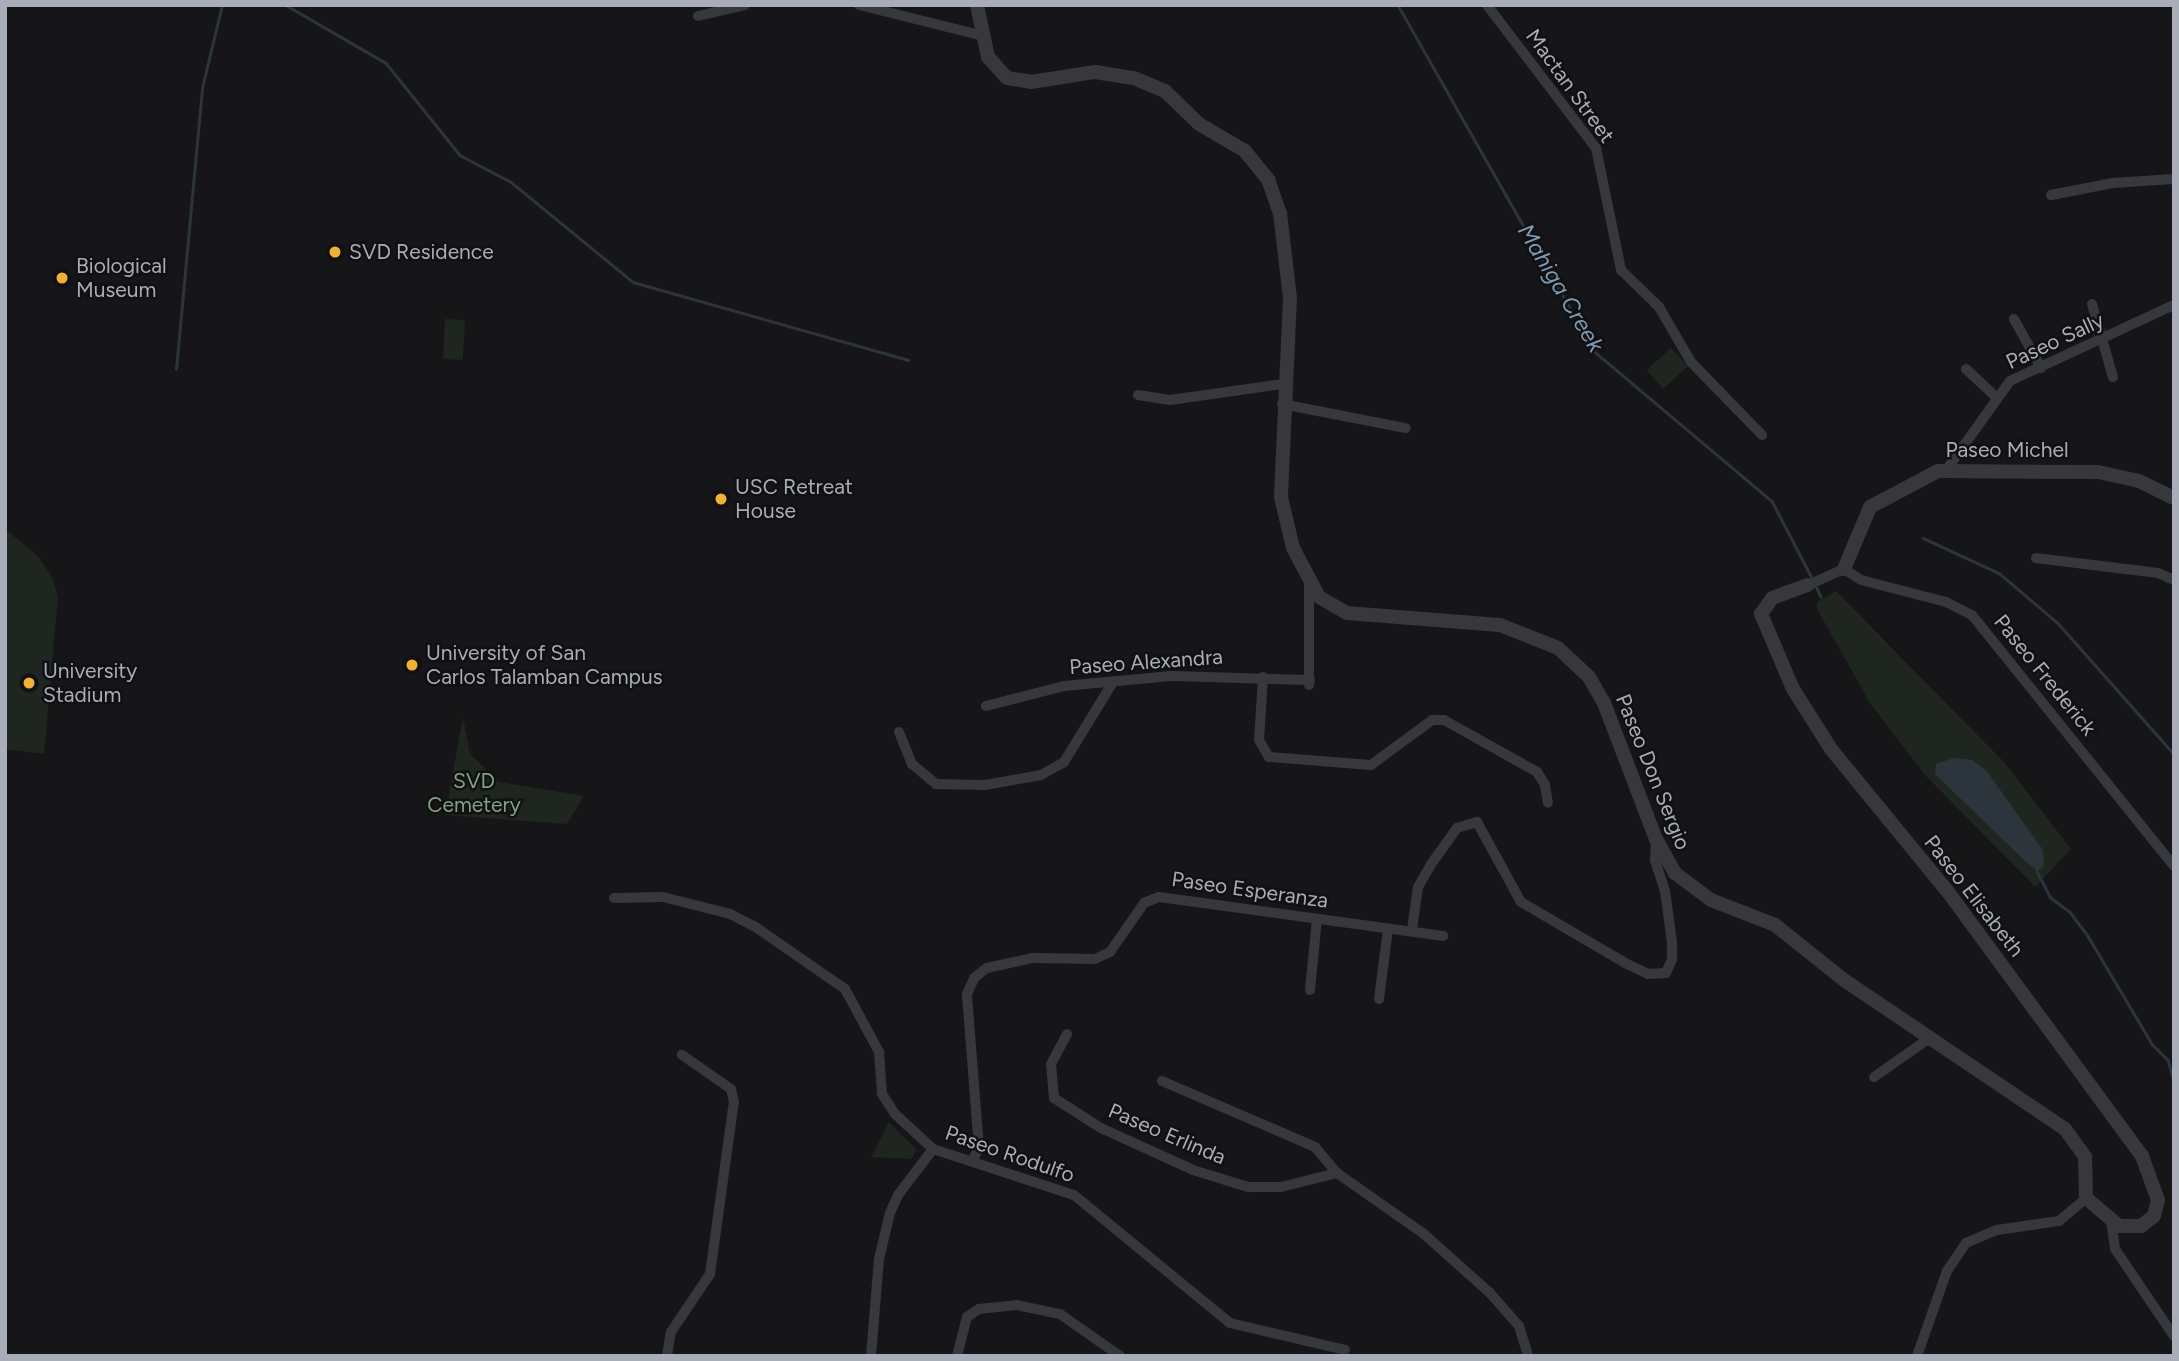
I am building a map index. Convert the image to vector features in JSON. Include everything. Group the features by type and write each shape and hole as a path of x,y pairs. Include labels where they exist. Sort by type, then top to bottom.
{"street":[{"path":"698,16 745,5"},
{"path":"859,5 983,36"},
{"name":"Paseo Don Sergio","path":"977,5 983,36 997,71 1015,81 1095,72 1134,78 1165,91 1199,124 1245,151 1268,179 1280,213 1290,298 1282,404 1284,517 1309,584 1325,603 1347,613 1500,625 1558,648 1589,677 1604,703 1656,839 1675,873 1695,890 1775,925 1928,1039 2065,1129 2085,1157 2086,1198"},
{"name":"Mactan Street","path":"1487,5 1596,148 1621,270 1669,321 1691,362 1762,435"},
{"path":"2052,195 2113,183 2174,178"},
{"path":"2092,304 2105,340 2113,377"},
{"name":"Paseo Sally","path":"1947,469 2010,381 2105,340 2174,305"},
{"path":"2014,319 2040,368"},
{"path":"1966,369 1997,398"},
{"path":"1138,395 1170,400 1283,384"},
{"path":"1282,404 1406,428"},
{"name":"Paseo Michel","path":"1844,569 1870,507 1927,473 1947,469 2098,472 2139,481 2174,498"},
{"path":"2036,558 2158,573 2174,580"},
{"name":"Paseo Elisabeth","path":"1844,569 1815,583 1772,598 1763,608 1762,620 1782,664 1824,740 1948,892 2148,1168 2158,1200 2154,1216 2133,1228 2111,1220"},
{"name":"Paseo Frederick","path":"1844,569 1861,580 1946,601 1972,615 2174,866"},
{"name":"Paseo Alexandra","path":"986,706 1064,686 1205,674 1310,682 1309,584"},
{"path":"1263,677 1259,740 1269,757 1371,765 1432,720 1444,720 1537,772 1545,785 1548,803"},
{"path":"899,732 912,764 936,784 985,785 1041,775 1064,762 1113,682"},
{"path":"1412,930 1418,887 1432,863 1457,828 1477,822 1521,902 1629,965 1648,974 1665,973 1672,959 1672,942 1665,891 1655,860 1656,839"},
{"name":"Paseo Rodulfo","path":"614,898 663,897 730,914 845,989 880,1052 882,1094 895,1114 933,1149 963,1162 973,1159 1074,1195 1230,1323 1345,1350"},
{"name":"Paseo Esperanza","path":"973,1159 979,1148 967,994 974,978 987,968 1033,958 1095,959 1110,952 1144,903 1159,897 1186,897 1443,936"},
{"path":"1310,990 1317,919"},
{"path":"1379,999 1388,929"},
{"name":"Paseo Erlinda","path":"1067,1034 1051,1064 1054,1098 1101,1128 1193,1170 1248,1187 1281,1187 1337,1173"},
{"path":"1874,1077 1928,1039"},
{"path":"667,1356 671,1332 710,1274 734,1102 731,1088 682,1055"},
{"path":"1162,1081 1315,1147 1337,1173 1424,1234 1490,1293 1519,1326 1528,1356"},
{"path":"871,1356 878,1270 890,1213 898,1195 933,1149"},
{"path":"1917,1356 1947,1271 1966,1243 1997,1230 2059,1221 2086,1198 2111,1220 2115,1249 2174,1336"},
{"path":"957,1356 967,1317 979,1309 1016,1305 1060,1314 1119,1356"}],"green space":[{"path":"445,319 465,320 463,360 443,359"},
{"path":"1671,348 1688,367 1663,389 1646,370"},
{"name":"University Stadium","path":"5,529 38,556 52,577 58,597 44,754 5,749"},
{"path":"1836,591 2004,762 2071,849 2035,887 1925,775 1870,703 1817,609 1817,602"},
{"name":"SVD Cemetery","path":"463,717 470,754 499,782 584,796 567,824 445,815"},
{"path":"889,1122 917,1150 911,1159 871,1157"}],"shaded area":[{"path":"1954,758 1972,760 1986,770 2043,850 2044,866 2037,871 1935,774 1936,764"}],"waterway":[{"path":"176,369 202,88 222,5"},
{"path":"286,5 386,63 460,155 511,182 633,282 908,360"},
{"name":"Mahiga Creek","path":"1398,5 1595,352 1772,501 1812,578"},
{"path":"1923,538 1999,573 2058,623 2172,752"},
{"name":"Mahiga Creek","path":"1815,584 1821,597"},
{"path":"2037,871 2050,897 2070,912 2088,936 2152,1044 2168,1060 2174,1081"}],"place":[{"name":"SVD Residence","path":"335,252"},
{"name":"Biological Museum","path":"62,278"},
{"name":"USC Retreat House","path":"721,499"},
{"name":"University of San Carlos Talamban Campus","path":"412,665"},
{"name":"University Stadium","path":"29,683"}]}
